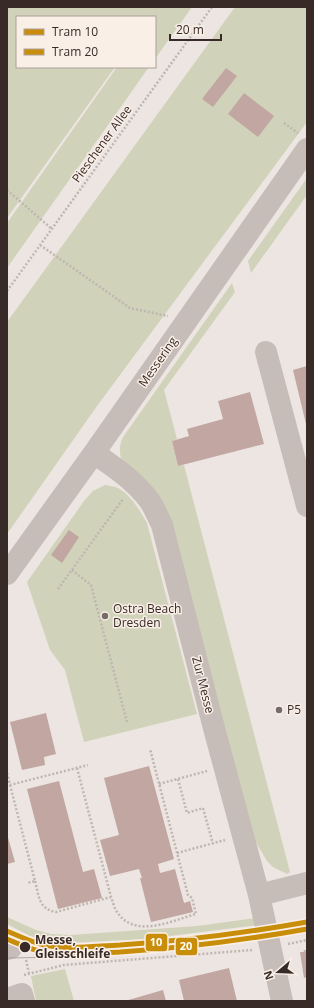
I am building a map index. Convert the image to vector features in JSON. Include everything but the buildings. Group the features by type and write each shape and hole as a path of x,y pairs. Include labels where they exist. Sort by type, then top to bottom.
{"street":[{"name":"Messering","path":"7,574 94,453 305,143"},
{"path":"266,352 307,506"},
{"name":"Zur Messe","path":"94,453 125,475 150,500 162,525 224,767 259,895 271,953"},
{"path":"259,895 307,883"},
{"path":"271,953 282,1001"},
{"path":"7,999 22,994 24,1001"}],"path":[{"name":"Pieschener Allee","path":"7,291 212,7"},
{"path":"284,123 305,143"},
{"path":"7,190 52,229"},
{"path":"40,245 130,308 168,316"},
{"path":"58,589 134,484"},
{"path":"72,570 91,585 126,722"},
{"path":"77,768 116,912 124,920 133,925 143,927 152,926 196,914 192,898 188,895 150,749"},
{"path":"10,785 88,765"},
{"path":"159,784 224,767"},
{"path":"7,773 42,906 48,911 56,912 111,897"},
{"path":"178,779 186,813 204,808 213,844"},
{"path":"177,853 243,836"},
{"path":"27,883 35,881"},
{"path":"22,976 64,966 215,952 271,953 307,940"},
{"path":"24,970 28,969"}],"green space":[{"path":"7,7 192,7 156,58 156,16 16,16 16,68 114,68 7,218"},
{"path":"235,7 307,7 307,122 97,406 7,534 7,322"},
{"path":"116,68 148,68 7,268 7,223"},
{"path":"307,178 307,195 251,273 248,261"},
{"path":"232,283 235,292 164,390 177,439 172,441 178,466 184,465 290,872 287,874 273,867 267,861 252,836 179,554 122,462 120,452 123,437"},
{"name":"Ostra Beach Dresden","path":"105,485 113,486 123,491 135,504 147,523 197,714 84,742 65,670 50,650 27,582 84,501 93,491"},
{"path":"7,917 36,930 51,934 71,935 197,926 256,918 258,925 146,939 67,943 48,941 30,936 7,924"},
{"path":"65,969 74,1001 36,1001 31,976"}],"tram line":[{"name":"10","path":"7,931 30,941 44,945 82,947 191,939 307,922"},
{"name":"20","path":"7,939 39,951 63,954 82,954 191,946 307,929"},
{"path":"7,940 36,947 70,948"},
{"path":"7,958 71,957"}],"place":[{"name":"Ostra Beach Dresden","path":"105,616"},
{"name":"P5","path":"279,710"},
{"name":"Messe, Gleisschleife","path":"25,947"}]}
